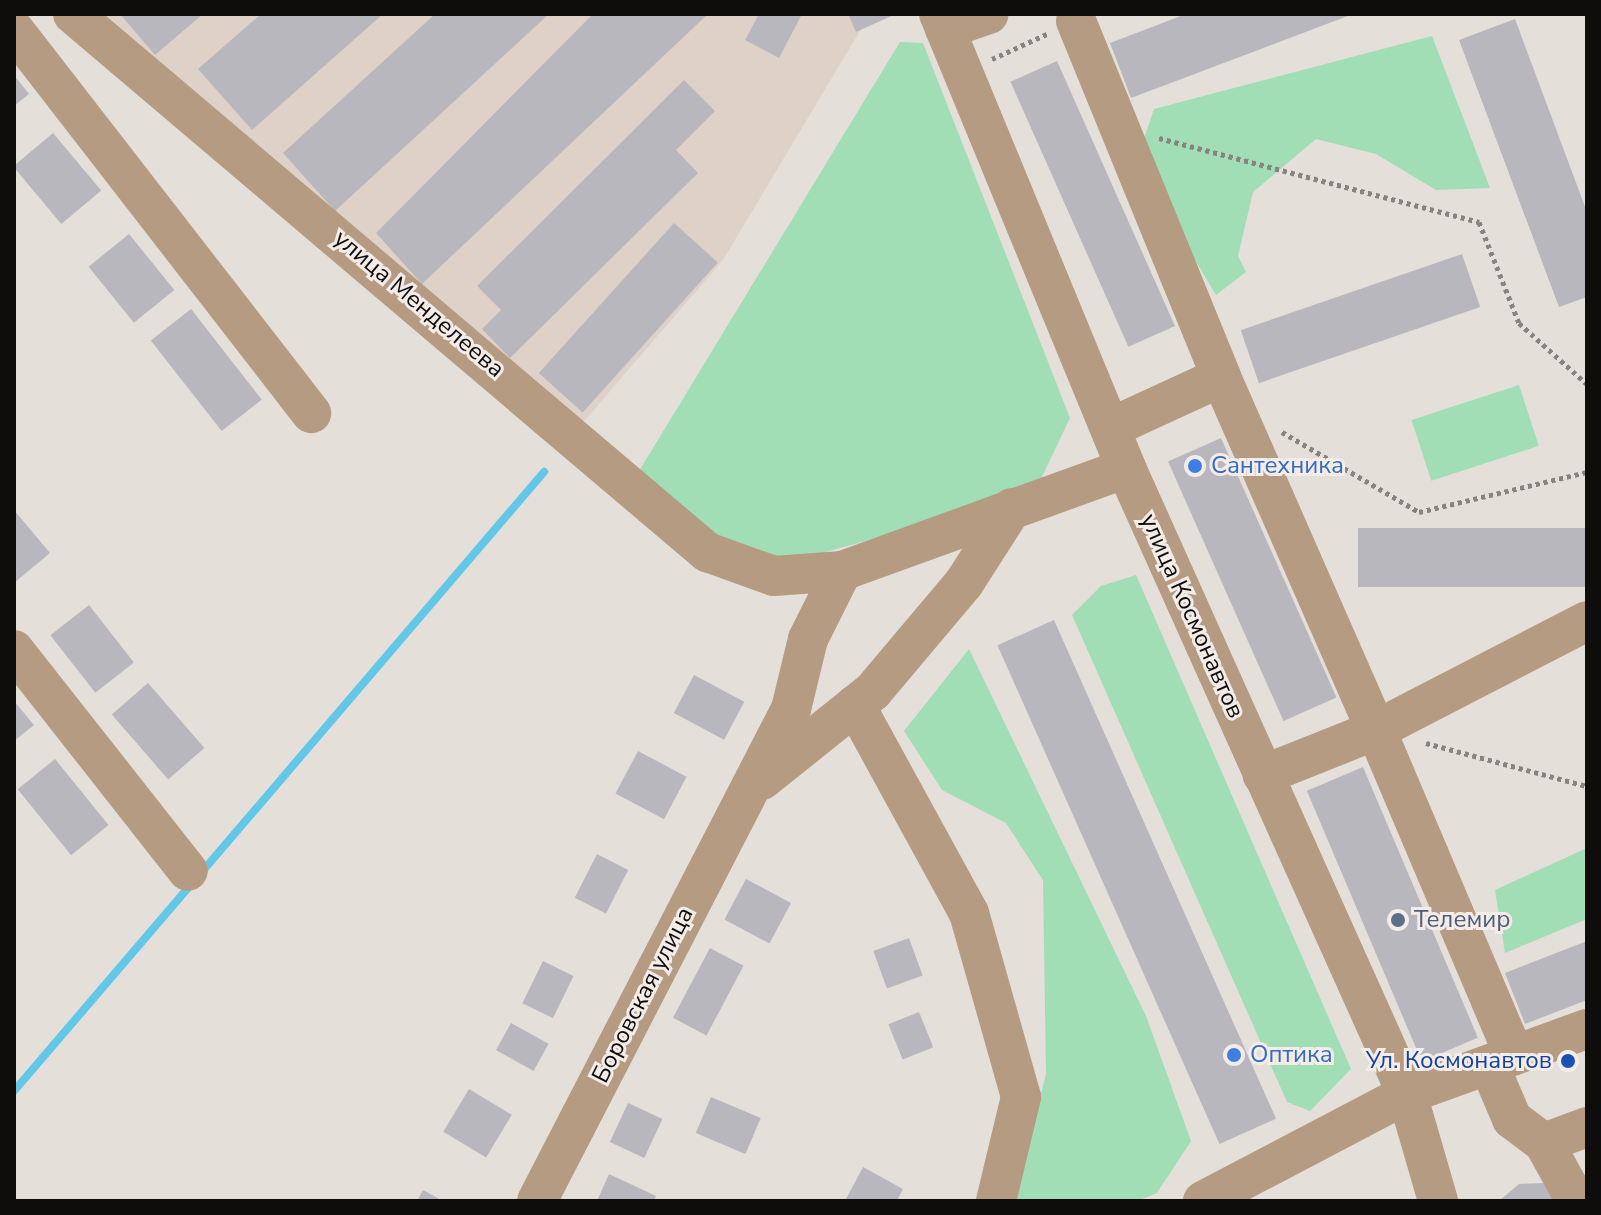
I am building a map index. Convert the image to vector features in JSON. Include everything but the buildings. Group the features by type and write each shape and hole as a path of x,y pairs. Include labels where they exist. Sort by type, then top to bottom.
{"street":[{"name":"улица Менделеева","path":"73,14 707,552 774,576 842,571"},
{"path":"942,22 989,14"},
{"path":"1076,21 1123,129 1227,390 1376,730 1502,1060 1512,1119 1544,1143 1576,1201"},
{"name":"улица Космонавтов","path":"942,22 1126,468 1407,1094 1438,1201"},
{"path":"14,30 311,413"},
{"path":"1110,428 1227,390"},
{"path":"842,571 1126,468"},
{"name":"Боровская улица","path":"750,790 855,705 964,583 1012,508"},
{"name":"Боровская улица","path":"537,1201 791,709 808,639 842,571"},
{"path":"774,576 808,639"},
{"path":"1263,775 1376,730 1587,621"},
{"path":"14,650 188,871"},
{"path":"855,705 969,913 1021,1097 996,1201"},
{"path":"1203,1201 1407,1094 1587,1029"},
{"path":"1544,1143 1587,1127"}],"path":[{"path":"1123,129 1479,222 1519,323 1587,384"},
{"path":"1227,390 1419,512 1587,472"},
{"path":"1376,730 1587,786"}],"shaded area":[{"path":"105,14 870,14 723,260 580,426"}],"green space":[{"path":"1432,36 1490,188 1436,190 1376,154 1316,139 1253,192 1238,256 1246,272 1216,295 1136,162 1154,109"},
{"path":"900,42 923,43 1070,418 1039,483 931,523 793,561 715,538 639,471"},
{"path":"1519,385 1539,446 1431,481 1412,420"},
{"path":"1136,575 1351,1069 1310,1111 1287,1102 1072,615 1101,586"},
{"path":"969,649 1146,1016 1191,1141 1157,1193 1137,1201 1013,1201 1046,1074 1043,880 1006,823 942,790 904,731"},
{"path":"1587,848 1587,919 1505,953 1495,890"}],"waterway":[{"path":"201,873 544,472"},
{"path":"14,1091 192,883"}],"place":[{"name":"Сантехника","path":"1195,466"},
{"name":"Телемир","path":"1398,920"},
{"name":"Оптика","path":"1234,1055"},
{"name":"Ул. Космонавтов","path":"1568,1061"}]}
